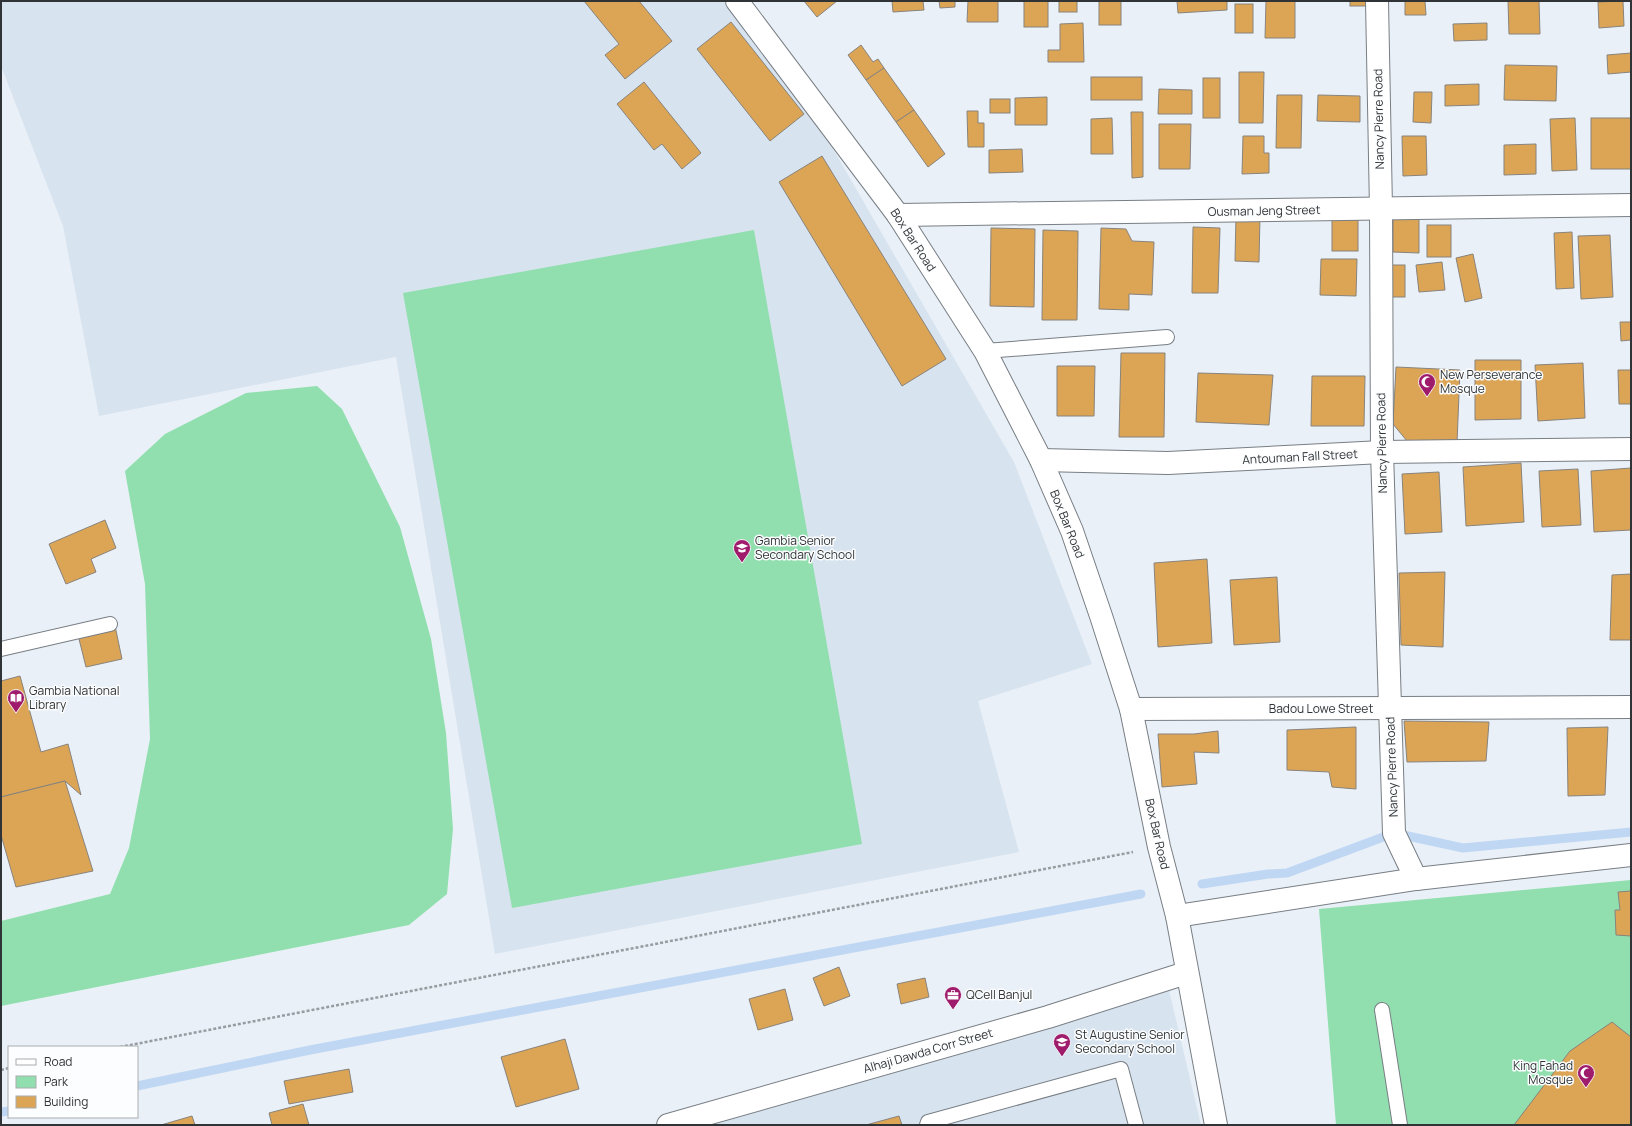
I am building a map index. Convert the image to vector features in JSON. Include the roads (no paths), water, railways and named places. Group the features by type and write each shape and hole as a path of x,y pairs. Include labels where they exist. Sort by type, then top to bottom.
{"street":[{"name":"Nancy Pierre Road","path":"1377,1 1381,209 1382,452 1394,833 1416,879"},
{"name":"Box Bar Road","path":"739,2 898,215 985,351 1041,460 1072,531 1102,616 1131,709 1159,847 1176,916 1216,1125"},
{"name":"Ousman Jeng Street","path":"898,215 1631,205"},
{"name":"Antouman Fall Street","path":"1041,460 1168,463 1382,452 1631,449"},
{"name":"Badou Lowe Street","path":"1131,709 1631,707"},
{"path":"1176,916 1416,879 1631,855"},
{"name":"Alhaji Dawda Corr Street","path":"668,1125 1048,1018 1186,973"}],"lane":[{"path":"985,351 1167,337"},
{"path":"1,649 110,624"},
{"path":"1382,1010 1400,1125"},
{"path":"928,1125 928,1122 1121,1068 1136,1125"}],"waterway":[{"path":"1202,884 1268,874 1287,873 1394,833 1463,848 1631,832"},
{"path":"138,1086 310,1050 1141,894"},
{"path":"1,1112 8,1111"}],"place":[{"name":"New Perseverance Mosque","path":"1427,397"},
{"name":"Gambia Senior Secondary School","path":"742,563"},
{"name":"Gambia National Library","path":"16,713"},
{"name":"QCell Banjul","path":"953,1010"},
{"name":"St Augustine Senior Secondary School","path":"1062,1057"},
{"name":"King Fahad Mosque","path":"1586,1088"}]}
